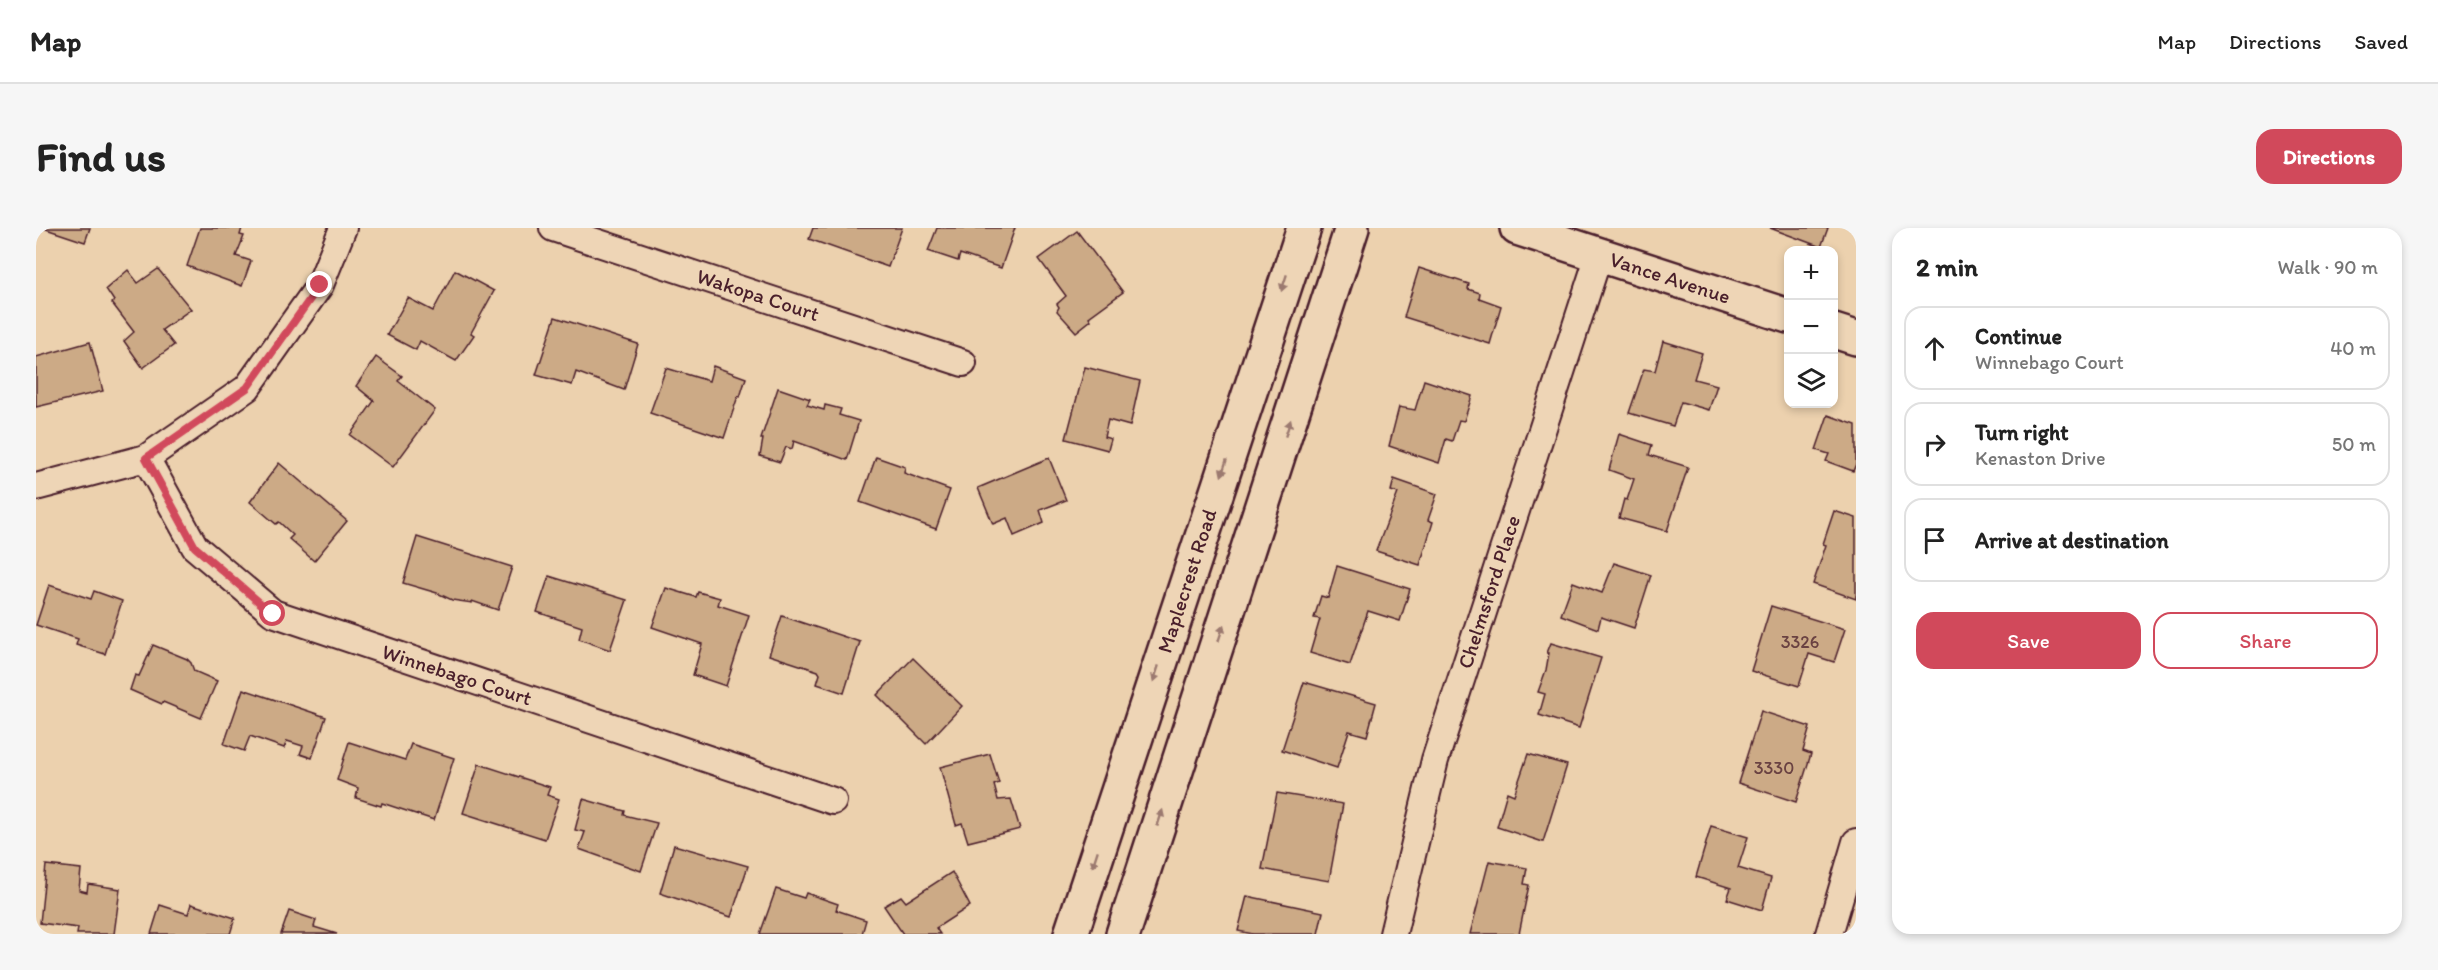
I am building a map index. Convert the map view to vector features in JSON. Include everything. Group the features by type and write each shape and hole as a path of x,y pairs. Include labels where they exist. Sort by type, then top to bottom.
{"main road":[{"name":"Maplecrest Road","path":"1071,934 1304,228"},
{"path":"1123,934 1352,228"},
{"name":"Vance Avenue","path":"1517,228 1784,315"},
{"path":"1838,333 1856,338"}],"street":[{"path":"36,487 146,458 247,388 320,285 343,228"},
{"name":"Wakopa Court","path":"553,228 963,363"},
{"name":"Chelmsford Place","path":"1393,934 1435,760 1599,255"},
{"name":"Winnebago Court","path":"146,458 195,547 273,614 833,801"},
{"path":"1830,934 1856,842"}],"building":[{"path":"43,228 90,228 85,242"},
{"path":"200,228 242,228 240,235 244,236 236,256 251,261 242,286 187,266"},
{"path":"813,228 902,228 888,267 809,239"},
{"path":"937,228 1015,228 1001,268 960,254 958,261 928,251"},
{"path":"1770,228 1828,228 1821,246"},
{"path":"1077,231 1123,292 1089,317 1091,320 1076,332 1057,311 1059,307 1057,304 1066,296 1039,259"},
{"path":"1419,268 1469,284 1468,289 1480,293 1479,298 1501,306 1490,344 1404,317"},
{"path":"158,269 191,309 162,330 174,345 143,368 124,341 134,332 112,303 114,301 106,289 128,270 138,283"},
{"path":"455,270 494,291 471,333 474,335 456,361 420,341 416,350 387,335 408,298 433,311"},
{"path":"555,317 638,344 624,390 576,372 572,385 536,375"},
{"path":"1663,341 1702,353 1694,379 1717,385 1709,410 1681,402 1673,426 1629,413 1644,369 1655,371"},
{"path":"90,342 103,391 36,407 36,357"},
{"path":"376,357 402,376 398,381 435,410 393,467 350,435 374,401 356,386"},
{"path":"713,366 746,378 724,438 650,413 666,368 709,381"},
{"path":"1085,367 1140,381 1130,426 1108,420 1104,437 1111,439 1108,450 1066,439"},
{"path":"1424,380 1472,396 1464,421 1459,420 1452,441 1446,439 1439,463 1389,446 1399,407 1415,410"},
{"path":"778,388 810,399 807,405 824,410 825,405 841,409 839,415 859,421 847,460 794,441 792,449 786,447 780,462 760,456 763,439 761,439"},
{"path":"1828,415 1856,425 1856,464 1853,471 1826,461 1829,454 1816,450"},
{"path":"1619,434 1652,445 1649,455 1688,467 1667,531 1619,518 1624,499 1627,500 1634,479 1609,470"},
{"path":"876,457 905,467 904,473 950,490 936,529 860,502"},
{"path":"1049,458 1066,500 1040,510 1044,523 1014,536 1007,518 993,524 978,488"},
{"path":"279,463 347,521 314,561 289,539 293,535 279,522 276,524 250,502"},
{"path":"1394,479 1437,494 1428,520 1433,522 1420,565 1376,551 1398,493 1391,491"},
{"path":"1834,511 1856,518 1856,599 1813,584"},
{"path":"417,537 512,567 498,610 472,601 472,603 452,600 403,583"},
{"path":"1614,563 1651,575 1634,628 1601,617 1598,629 1561,615 1573,582 1602,593"},
{"path":"1337,566 1410,589 1400,621 1368,611 1350,665 1310,653 1320,619 1314,618 1321,596 1328,598"},
{"path":"549,576 627,600 610,650 579,639 582,627 537,612"},
{"path":"49,585 91,599 94,591 122,601 105,654 76,645 78,639 36,625"},
{"path":"666,588 696,597 698,592 720,598 718,605 749,615 726,686 693,675 702,644 652,627"},
{"path":"1771,606 1845,629 1834,662 1809,654 1799,686 1751,671"},
{"path":"782,616 860,642 844,693 817,684 820,674 818,671 769,655"},
{"path":"1551,643 1601,658 1579,728 1539,715 1545,694 1538,692 1546,670 1549,653 1547,653"},
{"path":"153,645 187,659 194,671 217,681 201,718 130,690 135,675 139,676"},
{"path":"913,658 962,706 926,744 877,695"},
{"path":"1304,682 1376,703 1367,736 1349,731 1337,768 1282,750"},
{"path":"243,689 326,717 312,758 300,754 303,746 287,741 284,748 250,736 244,751 224,744"},
{"path":"1761,711 1810,727 1803,751 1811,754 1796,802 1738,783"},
{"path":"349,742 405,760 411,744 454,758 434,820 382,803 381,806 356,798 358,788 337,780"},
{"path":"990,754 999,783 994,785 998,800 1011,799 1020,829 968,842 962,823 956,825 940,767"},
{"path":"1528,754 1567,765 1543,842 1497,827 1507,792 1514,795"},
{"path":"479,764 550,787 547,795 559,799 545,839 463,813"},
{"path":"1277,793 1343,804 1329,881 1262,869"},
{"path":"583,799 625,811 624,815 657,823 641,871 579,849 585,832 575,830"},
{"path":"1711,826 1748,837 1738,868 1771,878 1762,910 1727,899 1731,888 1696,877"},
{"path":"674,845 748,866 731,917 660,893"},
{"path":"1489,861 1527,868 1524,884 1529,885 1519,934 1470,934"},
{"path":"46,865 81,869 79,890 87,892 88,884 120,889 114,934 77,934 78,928 40,923"},
{"path":"952,872 970,906 936,928 940,934 903,934 884,906 901,896 906,902"},
{"path":"776,889 804,898 806,893 838,904 836,910 866,920 862,934 760,934"},
{"path":"1247,896 1323,912 1318,934 1253,934 1238,931"},
{"path":"191,904 235,918 230,934 151,934 160,905 188,914"},
{"path":"289,911 316,920 314,927 337,934 281,934"}],"route":[{"path":"273,614 195,547 146,458 247,388 320,285"}]}
